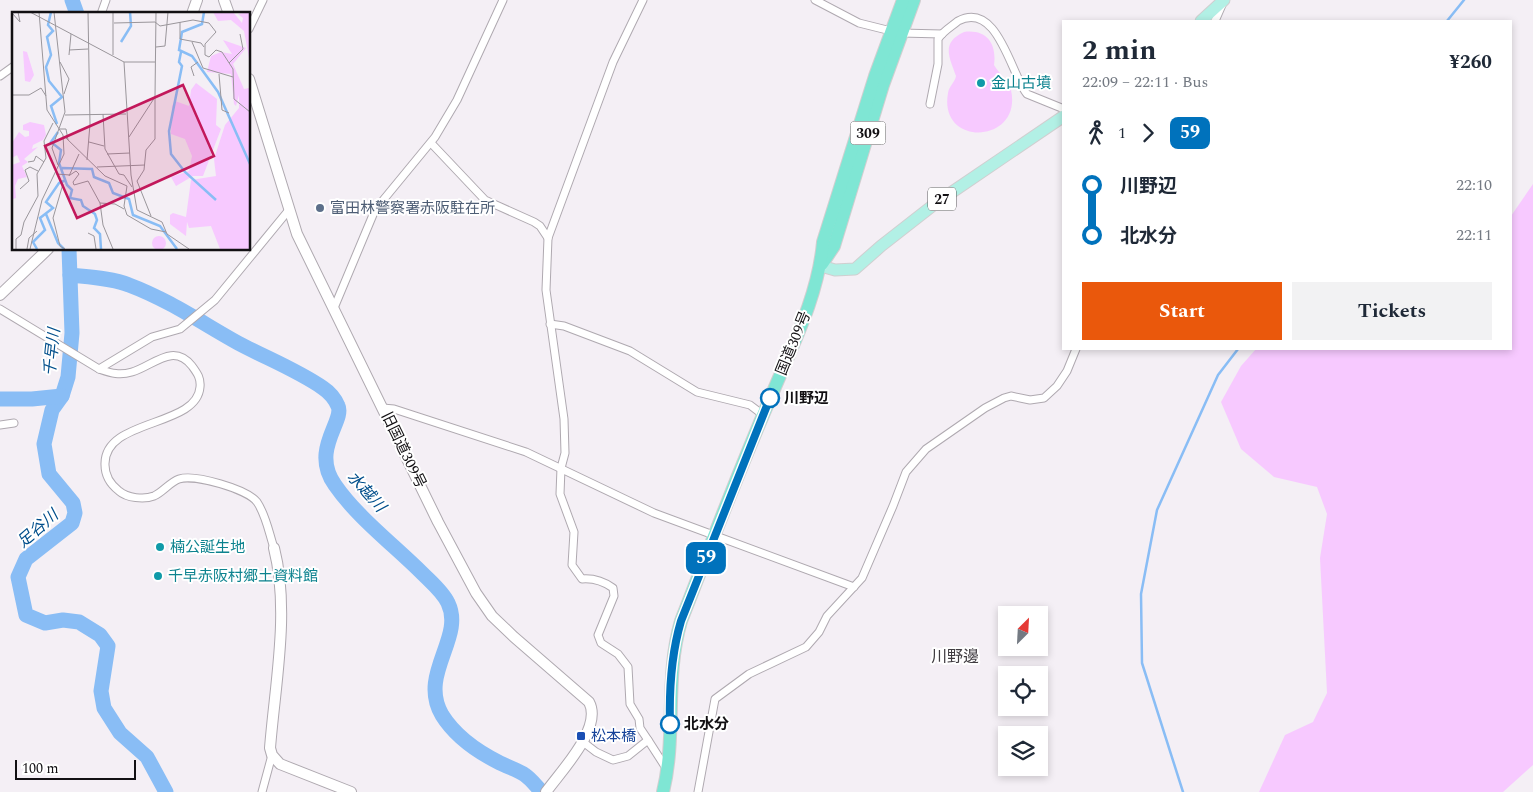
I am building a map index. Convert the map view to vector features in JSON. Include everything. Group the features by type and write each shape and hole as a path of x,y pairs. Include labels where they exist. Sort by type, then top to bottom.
{"highway":[{"name":"309","path":"821,266 834,246 883,85 903,0"},
{"name":"309","path":"896,32 914,0"},
{"name":"国道309号","path":"663,792 668,771 669,693 674,645 681,621 763,415 802,326 821,266"}],"main road":[{"path":"1202,20 1224,0"},
{"name":"27","path":"821,266 835,270 855,269 881,246 936,204 1062,117"}],"street":[{"path":"102,12 106,0"},
{"path":"193,12 197,0"},
{"path":"224,0 228,12"},
{"path":"250,27 263,0"},
{"path":"334,308 375,210 431,143 457,100 503,0"},
{"path":"643,0 613,62 548,238 546,290 564,419 566,453 561,468 560,494 574,532 572,565 582,579 598,580 613,588 614,596 598,636 601,643 618,654 628,667 630,704 639,718 640,728 668,771"},
{"path":"815,0 859,23 896,32 942,34"},
{"path":"1215,20 1224,0"},
{"path":"930,104 937,70 938,40 942,34 964,18 976,17 989,22 1000,34 1027,94 1062,108"},
{"path":"0,76 12,67"},
{"name":"旧国道309号","path":"250,82 297,234 438,522 476,593 492,616 590,702 594,710 593,718 583,742 546,792"},
{"path":"431,143 485,200 534,222 540,226 548,238"},
{"path":"99,369 152,337 180,329 215,300 288,210"},
{"path":"0,295 45,250"},
{"path":"0,309 99,369 115,375 133,372 161,357 176,355 189,362 200,376 200,388 196,398 183,409 121,437 108,448 104,460 105,472 110,482 120,492 132,497 154,496 177,479 190,476 236,490 256,500 264,516 280,570 281,609 270,748 272,755 280,764 350,792"},
{"path":"550,324 564,326 630,351 697,392 750,405 763,415"},
{"path":"698,792 715,699 750,674 806,647 819,632 827,616 862,578 894,506 906,472 926,449 985,408 1011,396 1030,400 1044,398 1057,386 1067,371 1076,350"},
{"path":"383,408 394,409 526,452 654,512 854,587"},
{"path":"0,425 14,423"},
{"path":"583,742 596,752 613,760 628,756 648,740"},
{"path":"262,792 272,755"}],"shaded area":[{"name":"金山古墳","path":"964,32 979,33 989,40 994,51 994,65 1011,90 1011,108 1005,121 994,129 980,132 967,130 955,123 948,111 948,93 956,76 950,57 949,46 957,36"},
{"path":"1533,184 1533,765 1503,792 1259,792 1285,735 1313,722 1327,693 1320,558 1327,514 1317,487 1274,477 1241,449 1221,402 1241,366 1255,350 1512,350 1512,215"}],"waterway":[{"name":"千早川","path":"72,0 76,12"},
{"path":"1448,20 1464,0"},
{"name":"足谷川","path":"69,250 72,333 68,377 62,396 52,410 44,444 49,474 73,503 75,513 72,523 26,559 18,577 26,615 45,623 63,620 79,622 100,635 108,646 101,691 104,708 120,733 147,757 166,792"},
{"name":"水越川","path":"70,275 115,281 144,291 238,343 303,375 334,398 339,412 327,449 326,460 328,472 335,485 365,520 436,587 448,603 452,616 451,630 435,685 436,700 442,715 453,730 475,749 525,775 542,792"},
{"path":"1183,792 1142,663 1141,594 1157,510 1218,375 1237,350"},
{"name":"千早川","path":"0,399 32,399 62,396"}],"bus line":[{"name":"59","path":"670,724 669,693 671,669 674,645 681,621 770,398"}],"place":[{"name":"金山古墳","path":"981,83"},
{"name":"富田林警察署赤阪駐在所","path":"320,208"},
{"name":"川野辺","path":"770,398"},
{"name":"楠公誕生地","path":"160,547"},
{"name":"千早赤阪村郷土資料館","path":"158,576"},
{"name":"北水分","path":"670,724"},
{"name":"松本橋","path":"581,736"}],"district":[{"name":"川野邊","path":"955,656"}]}
